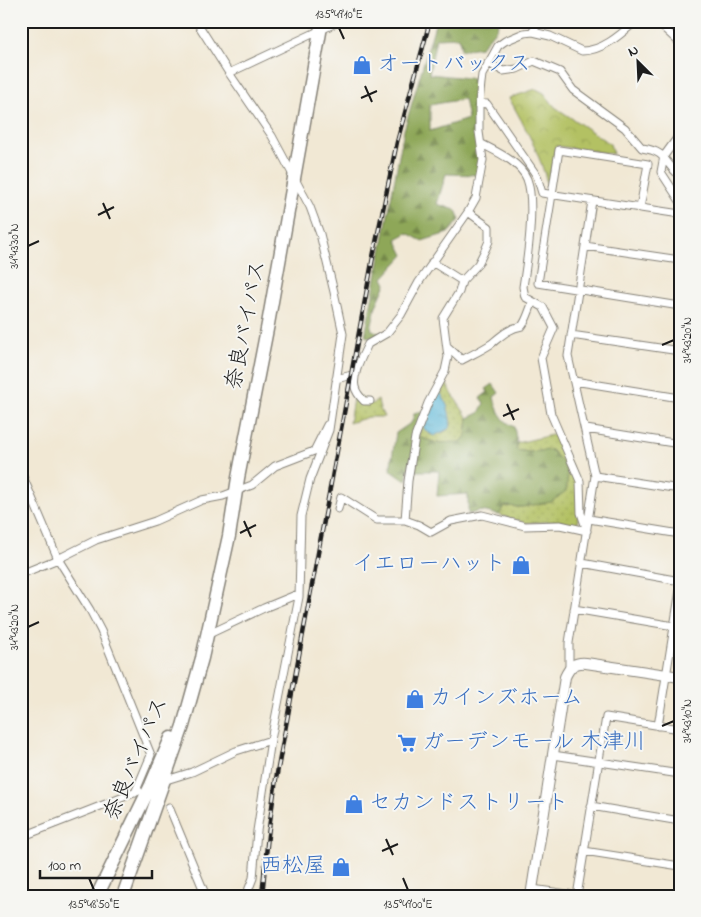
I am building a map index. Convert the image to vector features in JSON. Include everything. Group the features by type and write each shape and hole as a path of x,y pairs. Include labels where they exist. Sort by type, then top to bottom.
{"highway":[{"name":"奈良バイパス","path":"123,896 165,781 194,690 207,635 229,536 321,25"},
{"name":"奈良バイパス","path":"97,896 151,785 172,734 197,657 207,635"}],"street":[{"path":"196,21 272,136 310,207 320,234 343,334 326,440 310,479 302,516 298,594 271,740 257,831 253,878 246,896"},
{"path":"229,73 280,50 321,25 340,21"},
{"path":"533,32 538,21"},
{"path":"370,401 364,401 357,393 354,385 356,374 368,344 387,333 396,321 432,262 476,198 483,160 479,132 479,103 482,75 498,46 524,33 533,32 550,36 582,51 588,51 606,44 636,21"},
{"path":"656,21 680,43"},
{"path":"488,63 503,71 517,69 534,61 560,72 573,90 626,128 642,148 655,150 664,156 669,167 680,176"},
{"path":"479,103 487,104 537,176 542,192 680,214"},
{"path":"680,134 664,156 661,172 680,200"},
{"path":"482,144 513,163 527,179 531,205 522,287 525,297 543,307 554,328 541,358 551,414 580,481 581,513 587,531"},
{"path":"640,208 648,164 559,150 538,284 680,306"},
{"path":"592,201 568,356 586,429 595,476 569,643 569,668 565,677 532,892 579,896 584,851 606,717 680,729"},
{"path":"405,520 408,481 415,437 428,403 445,371 448,357 444,318 459,292 462,280 478,264 489,241 489,227 468,212"},
{"path":"585,246 680,260"},
{"path":"432,262 462,280"},
{"path":"447,345 462,360 492,343 500,335 522,326 526,322 527,313 533,302"},
{"path":"571,335 680,351"},
{"path":"336,379 356,374"},
{"path":"574,381 680,398"},
{"path":"21,574 58,559 96,540 155,521 202,500 223,496 252,485 276,466 314,451 329,421"},
{"path":"586,429 680,444"},
{"path":"21,472 58,559 90,610 100,631 151,755 135,793"},
{"path":"595,476 680,489"},
{"path":"338,509 341,497 377,520 405,520 431,532 451,521 482,515 525,526 560,525 587,531"},
{"path":"589,519 680,534"},
{"path":"582,563 680,581"},
{"path":"658,726 680,590"},
{"path":"207,635 298,594"},
{"path":"574,609 674,626"},
{"path":"569,668 575,664 586,663 680,677"},
{"path":"21,837 151,785 192,772 241,749 271,740"},
{"path":"553,754 680,774"},
{"path":"591,806 680,821"},
{"path":"169,807 206,896"},
{"path":"584,851 680,866"}],"green space":[{"path":"436,21 499,21 497,28 481,47 461,50 459,37 436,38 429,74 478,79 475,118 479,175 446,174 437,204 456,210 460,220 448,233 422,241 407,233 396,239 404,255 383,278 386,284 376,306 371,329 380,334 372,338 365,336 404,130","holes":["464,99 468,119 430,131 430,105"]},
{"path":"536,89 544,93 555,107 610,144 613,154 556,146 548,187 537,152 509,98"},
{"path":"444,377 449,389 468,418 466,436 461,442 437,443 418,437 422,422 431,435 444,432 451,426 445,400 437,390"},
{"path":"493,384 499,393 494,397 498,410 503,418 514,427 517,443 516,450 529,452 551,450 566,468 566,491 551,502 522,507 504,506 499,515 482,511 468,514 468,494 437,496 439,471 413,471 418,437 437,443 461,442 466,436 468,418 479,413 484,403 480,398 488,392 486,389"},
{"path":"354,393 372,404 378,400 384,417 369,417 349,423"},
{"path":"422,411 406,481 390,470 396,433 412,422 414,414"},
{"path":"556,434 577,480 578,523 575,526 560,521 526,523 499,515 503,506 522,507 535,504 551,450 529,452 515,450 517,443"}],"water":[{"path":"437,390 446,402 450,428 434,436 425,430 422,422"}],"railway":[{"path":"262,896 276,779 373,257 397,142 430,21"}],"place":[{"name":"オートバックス","path":"362,65"},
{"name":"イエローハット","path":"521,565"},
{"name":"カインズホーム","path":"415,699"},
{"name":"ガーデンモール 木津川","path":"407,743"},
{"name":"セカンドストリート","path":"354,804"},
{"name":"西松屋","path":"341,867"}]}
